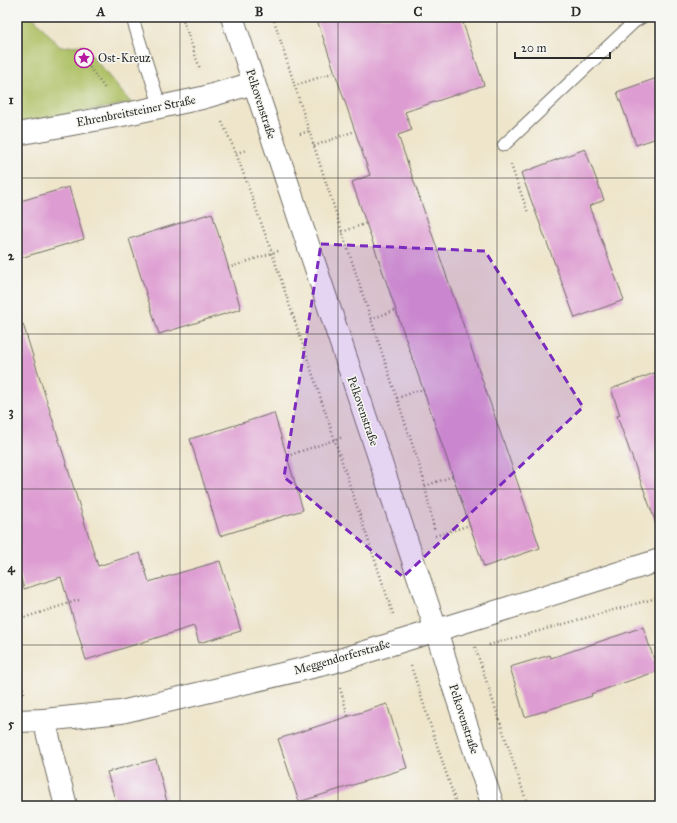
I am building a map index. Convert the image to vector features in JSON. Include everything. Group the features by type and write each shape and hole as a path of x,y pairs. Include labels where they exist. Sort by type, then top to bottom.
{"street":[{"name":"Pelkovenstraße","path":"232,17 493,806"},
{"name":"Ehrenbreitsteiner Straße","path":"17,134 210,96 254,83"},
{"name":"Meggendorferstraße","path":"17,722 122,712 333,662 660,560"},
{"path":"44,720 66,806"}],"lane":[{"path":"132,17 160,106"},
{"path":"504,145 634,22 642,17"}],"path":[{"path":"182,17 210,96 228,132 272,253 457,806"},
{"path":"273,17 294,86 425,486 435,536 470,524"},
{"path":"86,61 122,114"},
{"path":"294,86 335,72"},
{"path":"314,146 355,131"},
{"path":"504,145 528,214"},
{"path":"342,232 367,223"},
{"path":"228,268 272,253"},
{"path":"371,319 396,310"},
{"path":"397,398 423,389"},
{"path":"287,456 335,440"},
{"path":"425,486 453,476"},
{"path":"475,649 660,597"},
{"path":"17,620 79,600"},
{"path":"465,621 528,806"}],"highlighted area":[{"path":"321,244 485,251 583,407 403,577 284,477"}],"green space":[{"path":"17,17 33,17 60,47 83,45 131,103 17,124"}],"building":[{"path":"316,17 461,17 484,85 405,112 412,130 398,135 540,548 484,567 352,182 370,175"},
{"path":"660,77 660,137 636,145 617,92"},
{"path":"585,149 604,200 589,206 624,300 575,318 521,173"},
{"path":"69,187 84,239 17,259 17,202"},
{"path":"212,213 241,309 159,334 129,239"},
{"path":"23,324 98,566 140,553 149,582 220,561 241,631 199,643 194,626 86,660 61,577 24,589 17,565 17,325"},
{"path":"660,371 660,525 657,526 617,416 620,415 611,389"},
{"path":"274,413 303,510 220,536 190,439"},
{"path":"643,627 658,671 591,694 592,696 525,717 510,667 550,655 551,658"},
{"path":"387,704 407,768 299,802 278,739"},
{"path":"156,759 168,806 117,806 107,772"}],"place":[{"name":"Ost-Kreuz","path":"84,58"}]}
